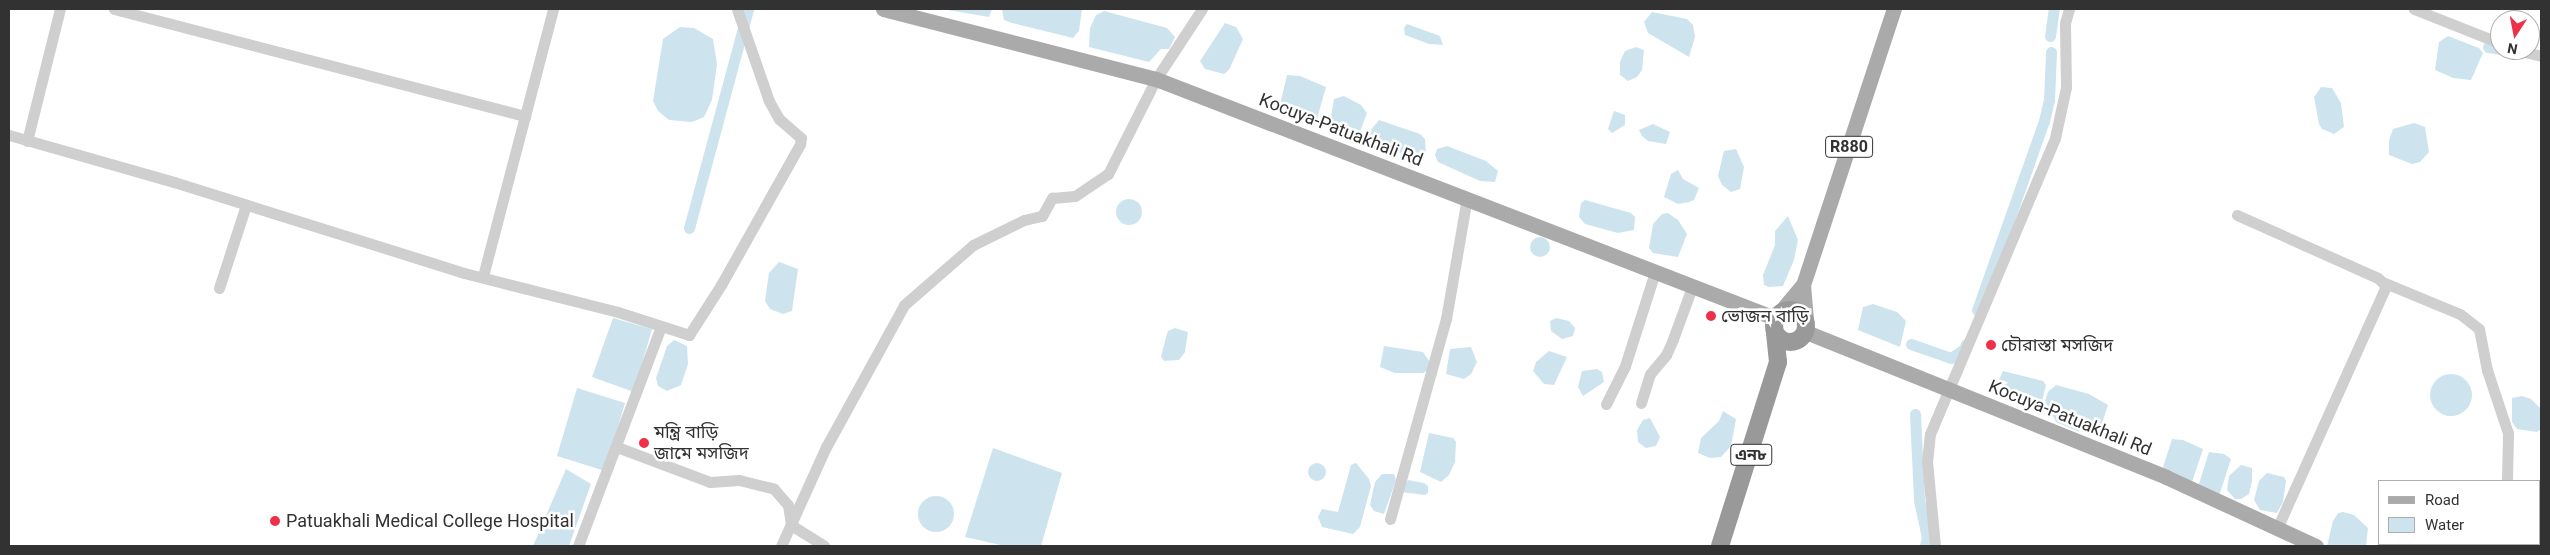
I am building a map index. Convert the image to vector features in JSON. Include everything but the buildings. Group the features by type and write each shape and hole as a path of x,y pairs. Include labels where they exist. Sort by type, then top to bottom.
{"highway":[{"path":"1796,310 1803,332 1788,342 1777,322 1796,310"},
{"name":"এন৮","path":"1720,546 1778,362 1777,322"},
{"name":"এন৮","path":"1778,362 1803,332"}],"main road":[{"name":"Kocuya-Patuakhali Rd","path":"885,9 1156,79 1467,198 1777,322"},
{"name":"R880","path":"1803,285 1894,9"},
{"path":"1777,322 1803,285"},
{"path":"1803,285 1803,332"},
{"name":"Kocuya-Patuakhali Rd","path":"1803,332 2166,477 2316,546"}],"street":[{"path":"27,141 60,9"},
{"path":"114,9 139,12 525,116"},
{"path":"484,276 553,9"},
{"path":"781,546 826,447 904,305 973,245 1024,220 1042,216 1052,198 1075,196 1108,174 1156,79 1202,9"},
{"path":"1935,546 1926,452 1934,422 1951,390 2055,138 2066,87 2065,30 2069,9"},
{"path":"2414,9 2490,39"},
{"path":"9,136 246,205 464,273 484,276 689,335 721,284 800,144 801,138 779,119 769,101 738,11"},
{"path":"1390,519 1446,319 1467,198"},
{"path":"219,288 246,205"},
{"path":"2237,215 2384,282 2460,314 2479,329 2487,370 2508,433 2507,480"},
{"path":"1606,404 1625,366 1656,272"},
{"path":"2278,528 2327,412 2382,297 2384,282"},
{"path":"1641,403 1650,374 1666,355 1692,287"},
{"path":"578,546 617,447 661,326"},
{"path":"617,447 710,482 739,480 774,489 788,505 791,525 824,546"}],"water":[{"path":"942,9 992,9 989,17"},
{"path":"1002,9 1082,9 1079,31 1073,38 1012,23 1004,20"},
{"path":"1104,11 1167,28 1175,37 1169,49 1161,49 1149,62 1089,47 1090,28 1096,15"},
{"path":"1652,12 1687,19 1693,25 1695,37 1689,57 1648,33 1644,22"},
{"path":"1225,23 1236,27 1243,39 1229,70 1224,74 1205,69 1200,61"},
{"path":"1407,24 1440,36 1443,45 1429,44 1405,35 1404,28"},
{"path":"680,27 694,28 713,39 717,64 712,100 704,117 692,122 669,120 658,111 653,101 663,39"},
{"path":"2448,36 2479,48 2483,53 2471,80 2453,78 2435,70 2439,42"},
{"path":"1636,47 1644,50 1642,70 1637,77 1628,81 1620,75 1620,62 1625,51"},
{"path":"1287,75 1300,76 1326,87 1317,119 1310,120 1279,109"},
{"path":"2321,87 2332,88 2341,103 2344,127 2334,134 2322,129 2319,124 2314,97"},
{"path":"1344,96 1361,105 1367,113 1361,129 1353,136 1335,126 1331,116 1334,99"},
{"path":"1614,111 1625,115 1625,125 1612,133 1608,129"},
{"path":"1379,120 1420,134 1425,139 1426,154 1412,158 1379,143 1371,137 1370,131"},
{"path":"2414,123 2425,127 2429,152 2420,162 2412,164 2389,155 2389,140 2393,129"},
{"path":"1653,124 1670,132 1666,144 1648,141 1642,136 1639,130"},
{"path":"1447,146 1486,161 1498,171 1495,182 1480,181 1438,162 1435,155 1437,149"},
{"path":"1736,149 1744,167 1740,189 1731,192 1722,185 1718,176 1724,151"},
{"path":"1678,170 1683,179 1699,188 1694,200 1678,204 1664,197 1671,174"},
{"path":"1129,199 1138,203 1142,212 1138,221 1129,225 1120,221 1116,212 1120,203"},
{"path":"1585,200 1631,213 1635,217 1634,230 1618,233 1585,224 1579,217 1581,203"},
{"path":"1668,213 1678,220 1687,234 1678,257 1653,253 1649,248 1653,224 1662,214"},
{"path":"1788,216 1798,240 1794,260 1783,286 1769,287 1764,285 1763,275 1775,245 1775,231"},
{"path":"1540,237 1547,240 1550,247 1547,254 1540,257 1533,254 1530,247 1533,240"},
{"path":"779,262 798,269 792,311 783,314 770,309 765,301 769,273"},
{"path":"1873,304 1897,312 1906,321 1900,347 1858,330 1863,307"},
{"path":"613,318 652,329 634,392 592,377"},
{"path":"1556,318 1569,321 1575,328 1573,336 1562,339 1551,331 1550,321"},
{"path":"1175,328 1188,332 1185,352 1179,360 1164,361 1161,357 1168,331"},
{"path":"674,340 687,346 688,364 681,385 667,391 658,386 656,378 667,346"},
{"path":"1384,346 1423,352 1429,361 1428,370 1423,373 1395,373 1380,367"},
{"path":"1471,347 1477,362 1471,374 1464,379 1446,374 1450,349"},
{"path":"1549,351 1567,357 1554,385 1544,384 1533,371 1536,362"},
{"path":"1597,369 1602,372 1604,382 1583,396 1578,387 1582,371"},
{"path":"2003,371 2043,381 2046,385 2041,405 2001,398 1996,386"},
{"path":"2455,374 2463,377 2469,383 2472,395 2469,407 2463,413 2447,416 2439,413 2433,407 2430,391 2433,383 2439,377"},
{"path":"2056,385 2089,394 2108,405 2100,430 2077,431 2056,422 2045,401 2048,392"},
{"path":"577,388 625,403 605,471 557,456"},
{"path":"2522,396 2531,399 2541,409 2541,429 2537,432 2517,429 2512,422 2512,398"},
{"path":"1723,411 1736,419 1731,446 1721,457 1710,458 1698,453 1701,438 1719,421"},
{"path":"1650,418 1660,437 1656,446 1646,448 1638,442 1637,430 1643,420"},
{"path":"1429,433 1453,438 1456,442 1455,462 1449,475 1441,482 1420,472"},
{"path":"2172,439 2183,440 2203,449 2192,482 2165,472 2163,467"},
{"path":"993,448 1062,473 1041,546 1005,546 965,537"},
{"path":"2209,452 2224,454 2231,459 2219,496 2198,487"},
{"path":"1313,463 1321,463 1326,468 1324,479 1313,481 1308,476 1308,468"},
{"path":"1356,463 1369,479 1371,486 1360,527 1353,534 1322,527 1318,517 1322,509 1338,512 1351,465"},
{"path":"2241,465 2252,468 2252,481 2249,494 2241,499 2235,499 2227,490 2229,476"},
{"path":"566,469 591,484 569,546 533,546"},
{"path":"2267,473 2284,477 2286,481 2283,502 2277,513 2260,510 2254,500 2259,481"},
{"path":"1382,474 1394,474 1396,480 1384,514 1374,511 1370,505 1375,482"},
{"path":"1408,480 1424,483 1428,486 1428,493 1425,495 1401,492"},
{"path":"936,496 948,502 954,514 948,526 936,532 924,526 918,514 924,502"},
{"path":"2343,512 2354,515 2368,528 2366,546 2327,546 2333,521 2338,513"}],"waterway":[{"path":"689,228 748,9"},
{"path":"2050,36 2054,9"},
{"path":"1977,310 2044,121 2049,100 2051,52"},
{"path":"1911,344 1951,358 1964,349 1966,344"},
{"path":"1915,414 1919,500 1927,537 1925,546"}],"place":[{"name":"ভোজন বাড়ি","path":"1711,316"},
{"name":"চৌরাস্তা মসজিদ","path":"1991,345"},
{"name":"মন্ত্রি বাড়ি জামে মসজিদ","path":"644,443"},
{"name":"Patuakhali Medical College Hospital","path":"275,521"}]}
